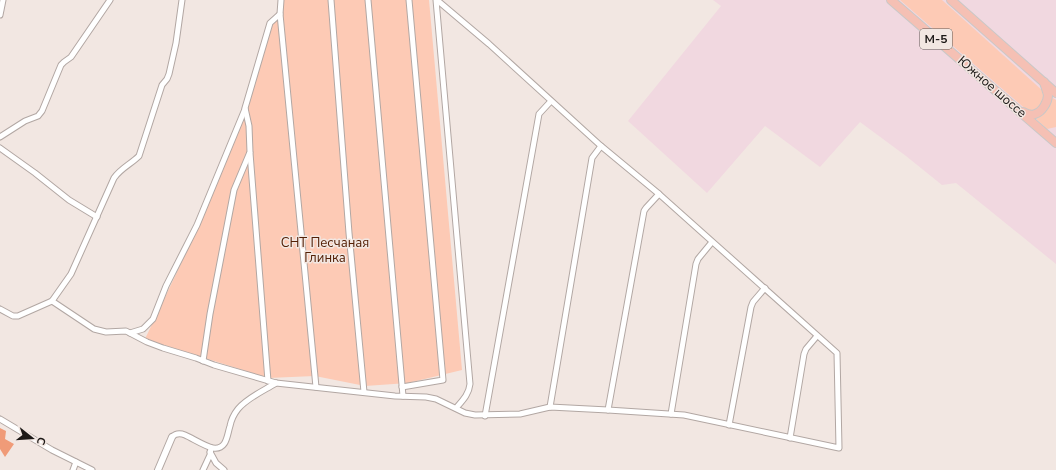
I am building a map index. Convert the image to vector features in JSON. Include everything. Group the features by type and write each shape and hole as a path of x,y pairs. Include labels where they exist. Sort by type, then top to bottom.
{"main road":[{"name":"Южное шоссе","path":"890,0 1056,143"},
{"path":"951,0 1056,93"},
{"path":"1020,111 1030,115 1035,114 1044,107 1048,95 1044,82"}],"street":[{"path":"0,15 4,0"},
{"path":"0,137 25,121 38,116 42,111 60,65 71,56 110,0"},
{"path":"0,309 13,316 18,316 52,301 72,274 114,178 139,156 162,85 169,74 176,43 182,0"},
{"path":"281,0 280,14 316,387"},
{"path":"331,0 349,233 364,392"},
{"path":"368,0 403,396"},
{"path":"402,387 443,380 409,0"},
{"path":"52,301 94,329 106,332 121,331 130,333 158,346 214,365 276,383 426,397 436,399 465,413 485,416 520,414 550,407 671,414 838,448 837,353 659,194 601,146 489,44 436,0"},
{"path":"436,0 470,384 470,390 456,408"},
{"path":"130,333 143,329 153,319 166,286 197,225 245,108 270,23 280,14"},
{"path":"485,416 539,114 551,101"},
{"path":"245,108 249,126 268,380"},
{"path":"550,407 592,158 601,146"},
{"path":"0,148 69,200 97,217"},
{"path":"203,361 210,314 234,190 250,152"},
{"path":"608,410 644,211 659,194"},
{"path":"671,414 696,264 698,259 712,242"},
{"path":"729,425 751,307 753,302 765,288"},
{"path":"790,438 804,354 806,349 817,336"},
{"path":"203,470 211,450 226,442 230,426 237,410 245,402 276,383"},
{"path":"0,419 52,450 92,470"},
{"path":"158,470 172,437 175,434 178,434 185,435 211,450 216,463 224,470"},
{"path":"73,470 76,462"}],"shaded area":[{"path":"713,0 1056,0 1056,264 956,183 942,185 860,122 820,167 765,126 707,193 628,121 721,6"},
{"path":"0,428 6,431 5,439 14,444 5,457 0,449"}],"green space":[{"name":"СНТ Песчаная Глинка","path":"283,0 429,0 462,370 408,383 365,386 315,376 268,378 145,339 199,226 247,107 272,24 282,15"},
{"path":"900,0 942,0 1043,91 1045,95 1043,107 1029,112"},
{"path":"1053,98 1056,100 1056,127 1047,129 1036,119 1047,110"}]}
